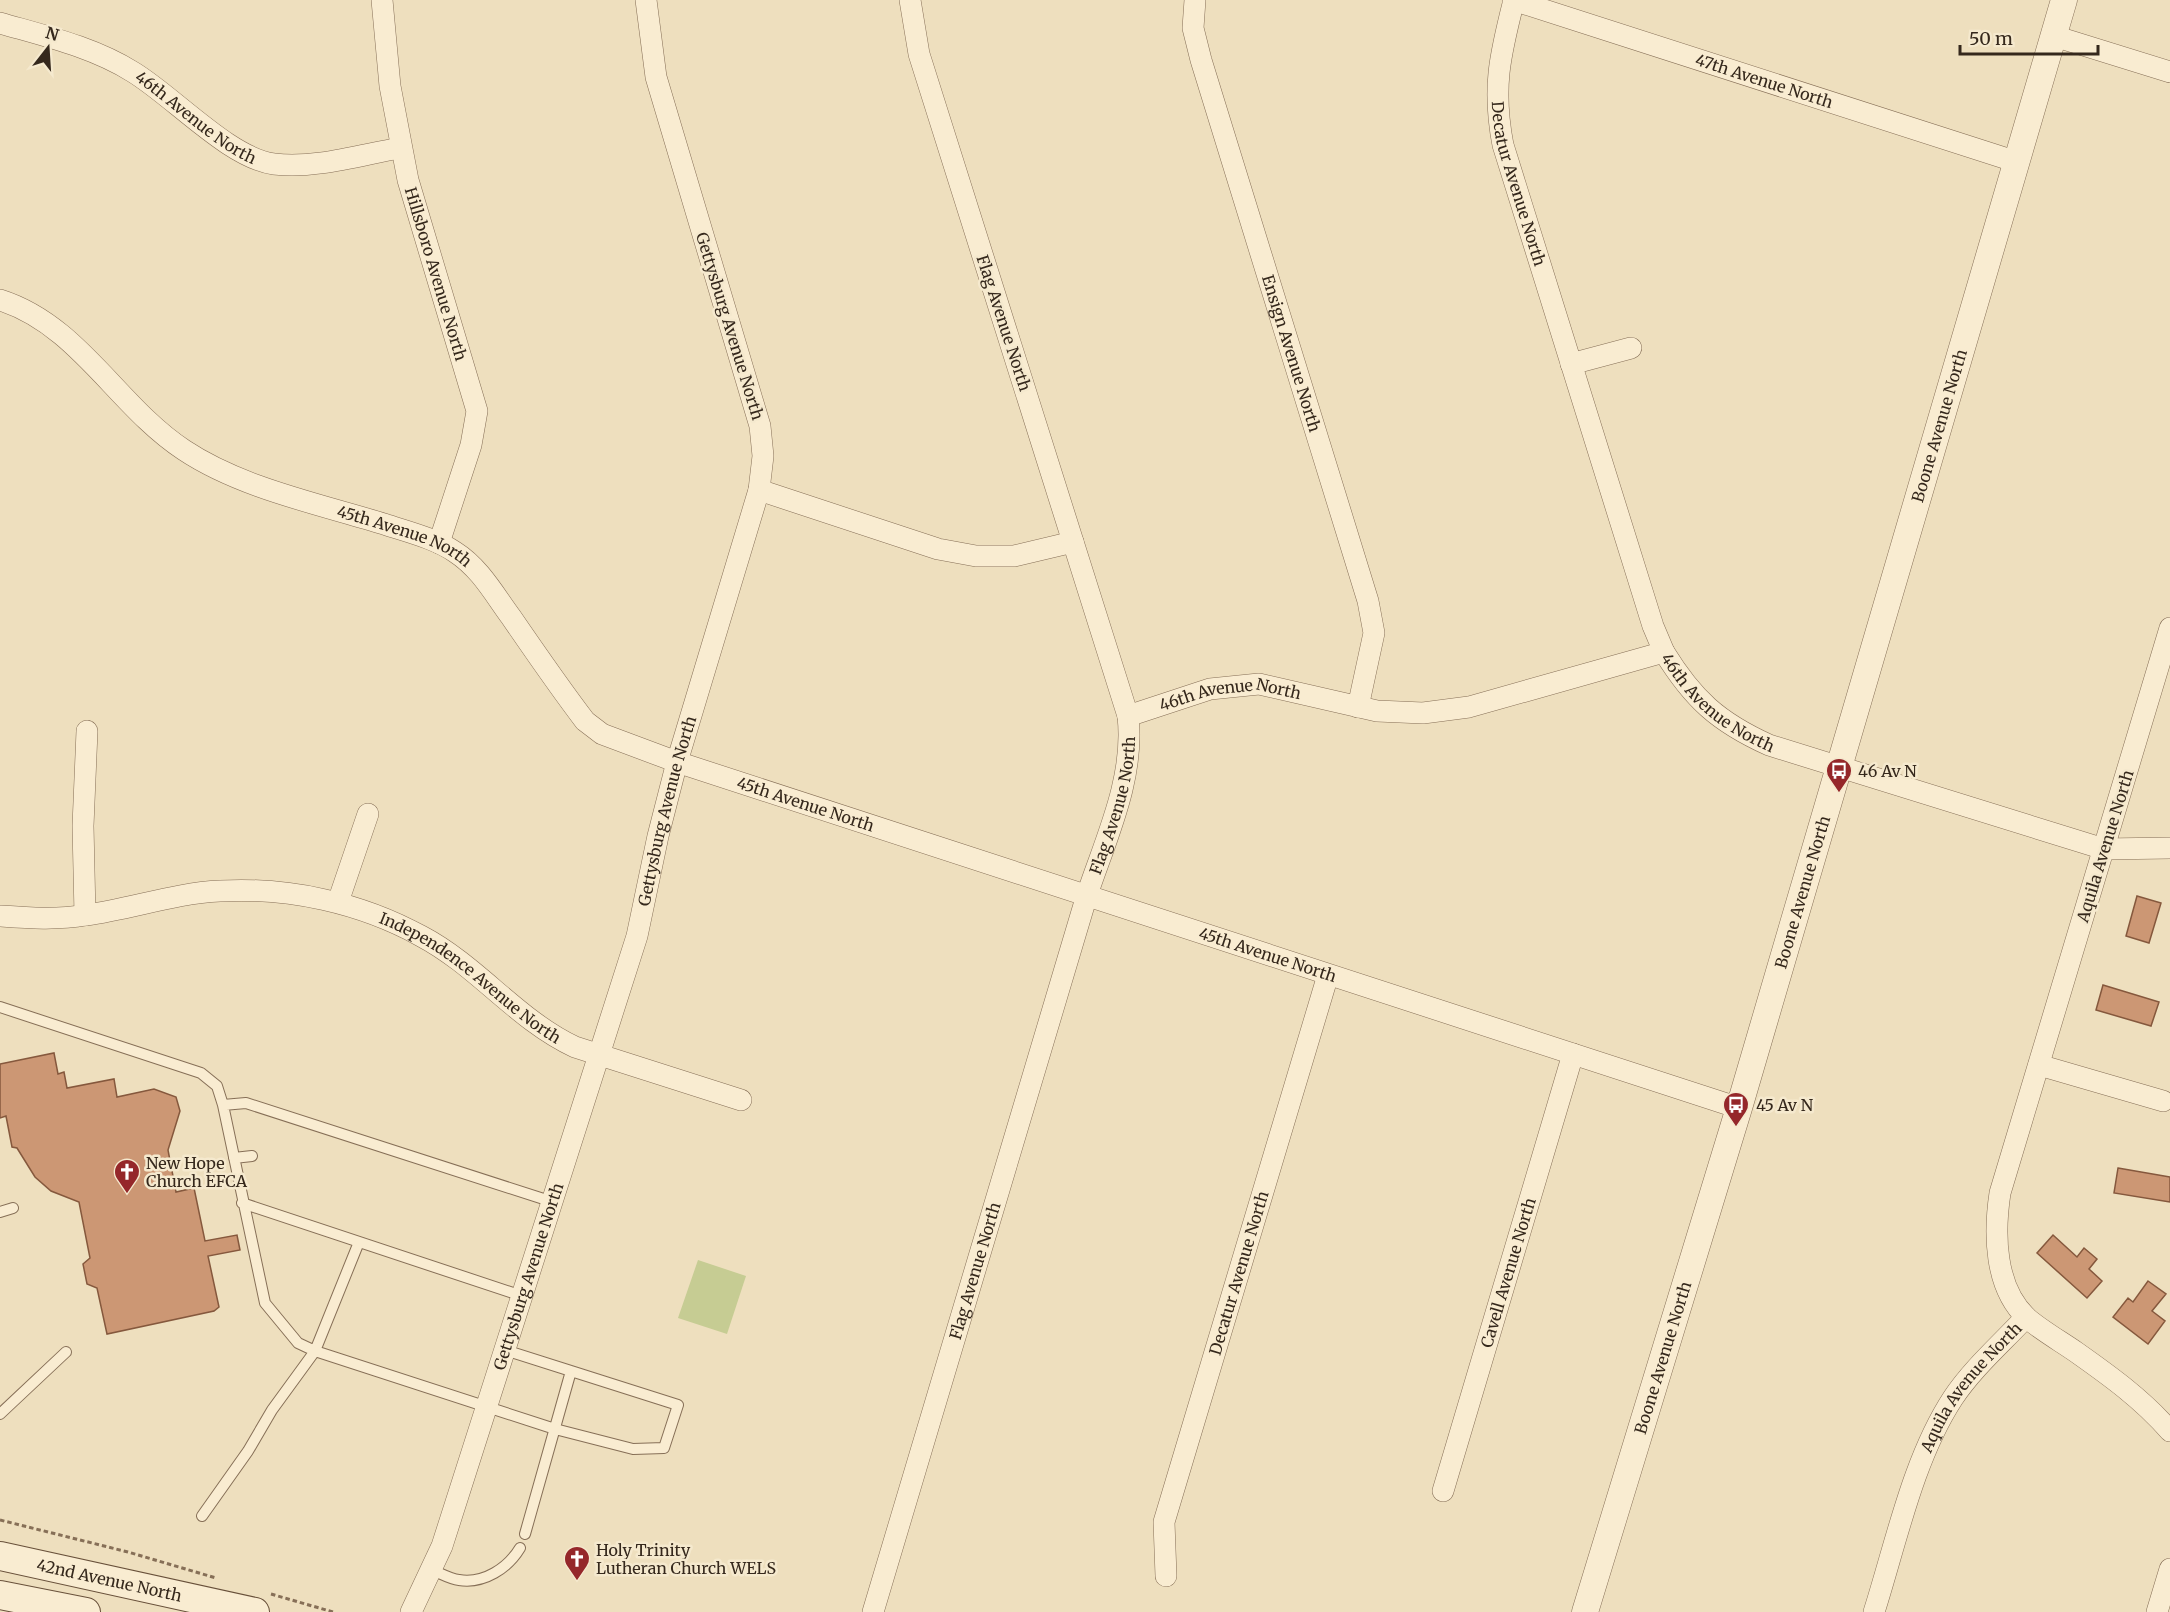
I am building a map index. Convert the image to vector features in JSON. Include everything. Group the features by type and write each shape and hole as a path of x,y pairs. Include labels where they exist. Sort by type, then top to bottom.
{"main road":[{"name":"42nd Avenue North","path":"0,1556 260,1602"},
{"path":"0,1595 86,1612"}],"street":[{"name":"Hillsboro Avenue North","path":"382,0 390,86 400,148 477,411 471,446 439,543"},
{"name":"Gettysburg Avenue North","path":"411,1612 432,1570 554,1202 637,936 658,836 678,762 759,490 763,456 760,426 658,87 646,0"},
{"name":"Flag Avenue North","path":"873,1612 1087,896 1125,780 1129,758 1128,716 919,54 910,0"},
{"name":"Ensign Avenue North","path":"1195,0 1194,28 1201,60 1368,601 1374,633 1358,707"},
{"name":"47th Avenue North","path":"1513,0 2017,162"},
{"name":"Decatur Avenue North","path":"1513,0 1497,73 1497,110 1503,145 1653,626 1664,652"},
{"name":"Boone Avenue North","path":"1585,1612 1739,1108 2064,0"},
{"name":"46th Avenue North","path":"0,23 74,45 133,72 226,141 248,155 272,164 297,165 400,148"},
{"path":"2054,36 2170,72"},
{"name":"45th Avenue North","path":"0,300 35,314 57,330 78,347 156,430 221,471 439,543 456,552 480,573 585,721 602,734 678,762 1739,1108"},
{"path":"1571,364 1631,348"},
{"path":"759,490 938,549 976,556 1014,556 1073,542"},
{"name":"Aquila Avenue North","path":"1874,1612 1920,1466 1934,1431 1953,1398 1976,1368 2026,1317 2008,1290 1997,1258 1995,1226 2000,1193 2170,628"},
{"name":"46th Avenue North","path":"1128,716 1210,689 1259,684 1358,707 1424,713 1469,707 1664,652 1683,682 1707,709 1736,730 1769,745 2103,849 2170,848"},
{"path":"85,915 83,826 87,731"},
{"path":"338,902 368,814"},
{"name":"Independence Avenue North","path":"0,916 39,919 85,915 219,891 276,892 338,902 421,935 454,956 534,1024 564,1042 741,1100"},
{"name":"Decatur Avenue North","path":"1166,1576 1164,1522 1328,975"},
{"name":"Cavell Avenue North","path":"1443,1491 1573,1054"},
{"path":"2039,1065 2163,1101"},
{"path":"2026,1317 2116,1379 2145,1403 2170,1431"},
{"path":"2157,1612 2170,1569"}],"lane":[{"path":"0,1008 201,1073 217,1086 265,1303 298,1343 315,1351 555,1429 633,1449 664,1448 678,1406 505,1350"},
{"path":"223,1105 246,1103 554,1202"},
{"path":"234,1158 252,1156"},
{"path":"242,1203 522,1296"},
{"path":"0,1212 13,1208"},
{"path":"202,1516 248,1451 272,1410 315,1351 359,1242"},
{"path":"0,1414 66,1352"},
{"path":"525,1534 571,1371"},
{"path":"432,1570 460,1580 484,1576 500,1571 512,1562 520,1548"}],"path":[{"path":"0,1520 128,1552 219,1579"},
{"path":"260,1602 333,1612"}],"green space":[{"path":"698,1260 746,1276 727,1334 678,1318"}],"building":[{"path":"2137,896 2161,903 2149,943 2126,936"},
{"path":"2103,985 2159,1002 2151,1026 2096,1010"},
{"name":"New Hope Church EFCA","path":"54,1053 58,1074 64,1072 67,1088 114,1079 117,1097 154,1089 176,1097 180,1111 168,1150 176,1192 194,1188 205,1241 237,1235 240,1250 208,1256 219,1307 214,1311 107,1334 97,1288 87,1284 83,1264 90,1258 79,1202 51,1191 35,1177 17,1148 12,1147 6,1116 0,1118 0,1064"},
{"path":"2118,1168 2170,1177 2170,1202 2114,1193"},
{"path":"2053,1235 2077,1257 2084,1248 2097,1259 2089,1269 2102,1281 2087,1298 2037,1253"},
{"path":"2148,1281 2166,1294 2152,1311 2165,1321 2148,1344 2113,1317 2128,1298 2133,1302"}],"place":[{"name":"46 Av N","path":"1839,794"},
{"name":"45 Av N","path":"1736,1128"},
{"name":"New Hope Church EFCA","path":"127,1195"},
{"name":"Holy Trinity Lutheran Church WELS","path":"577,1582"}]}
